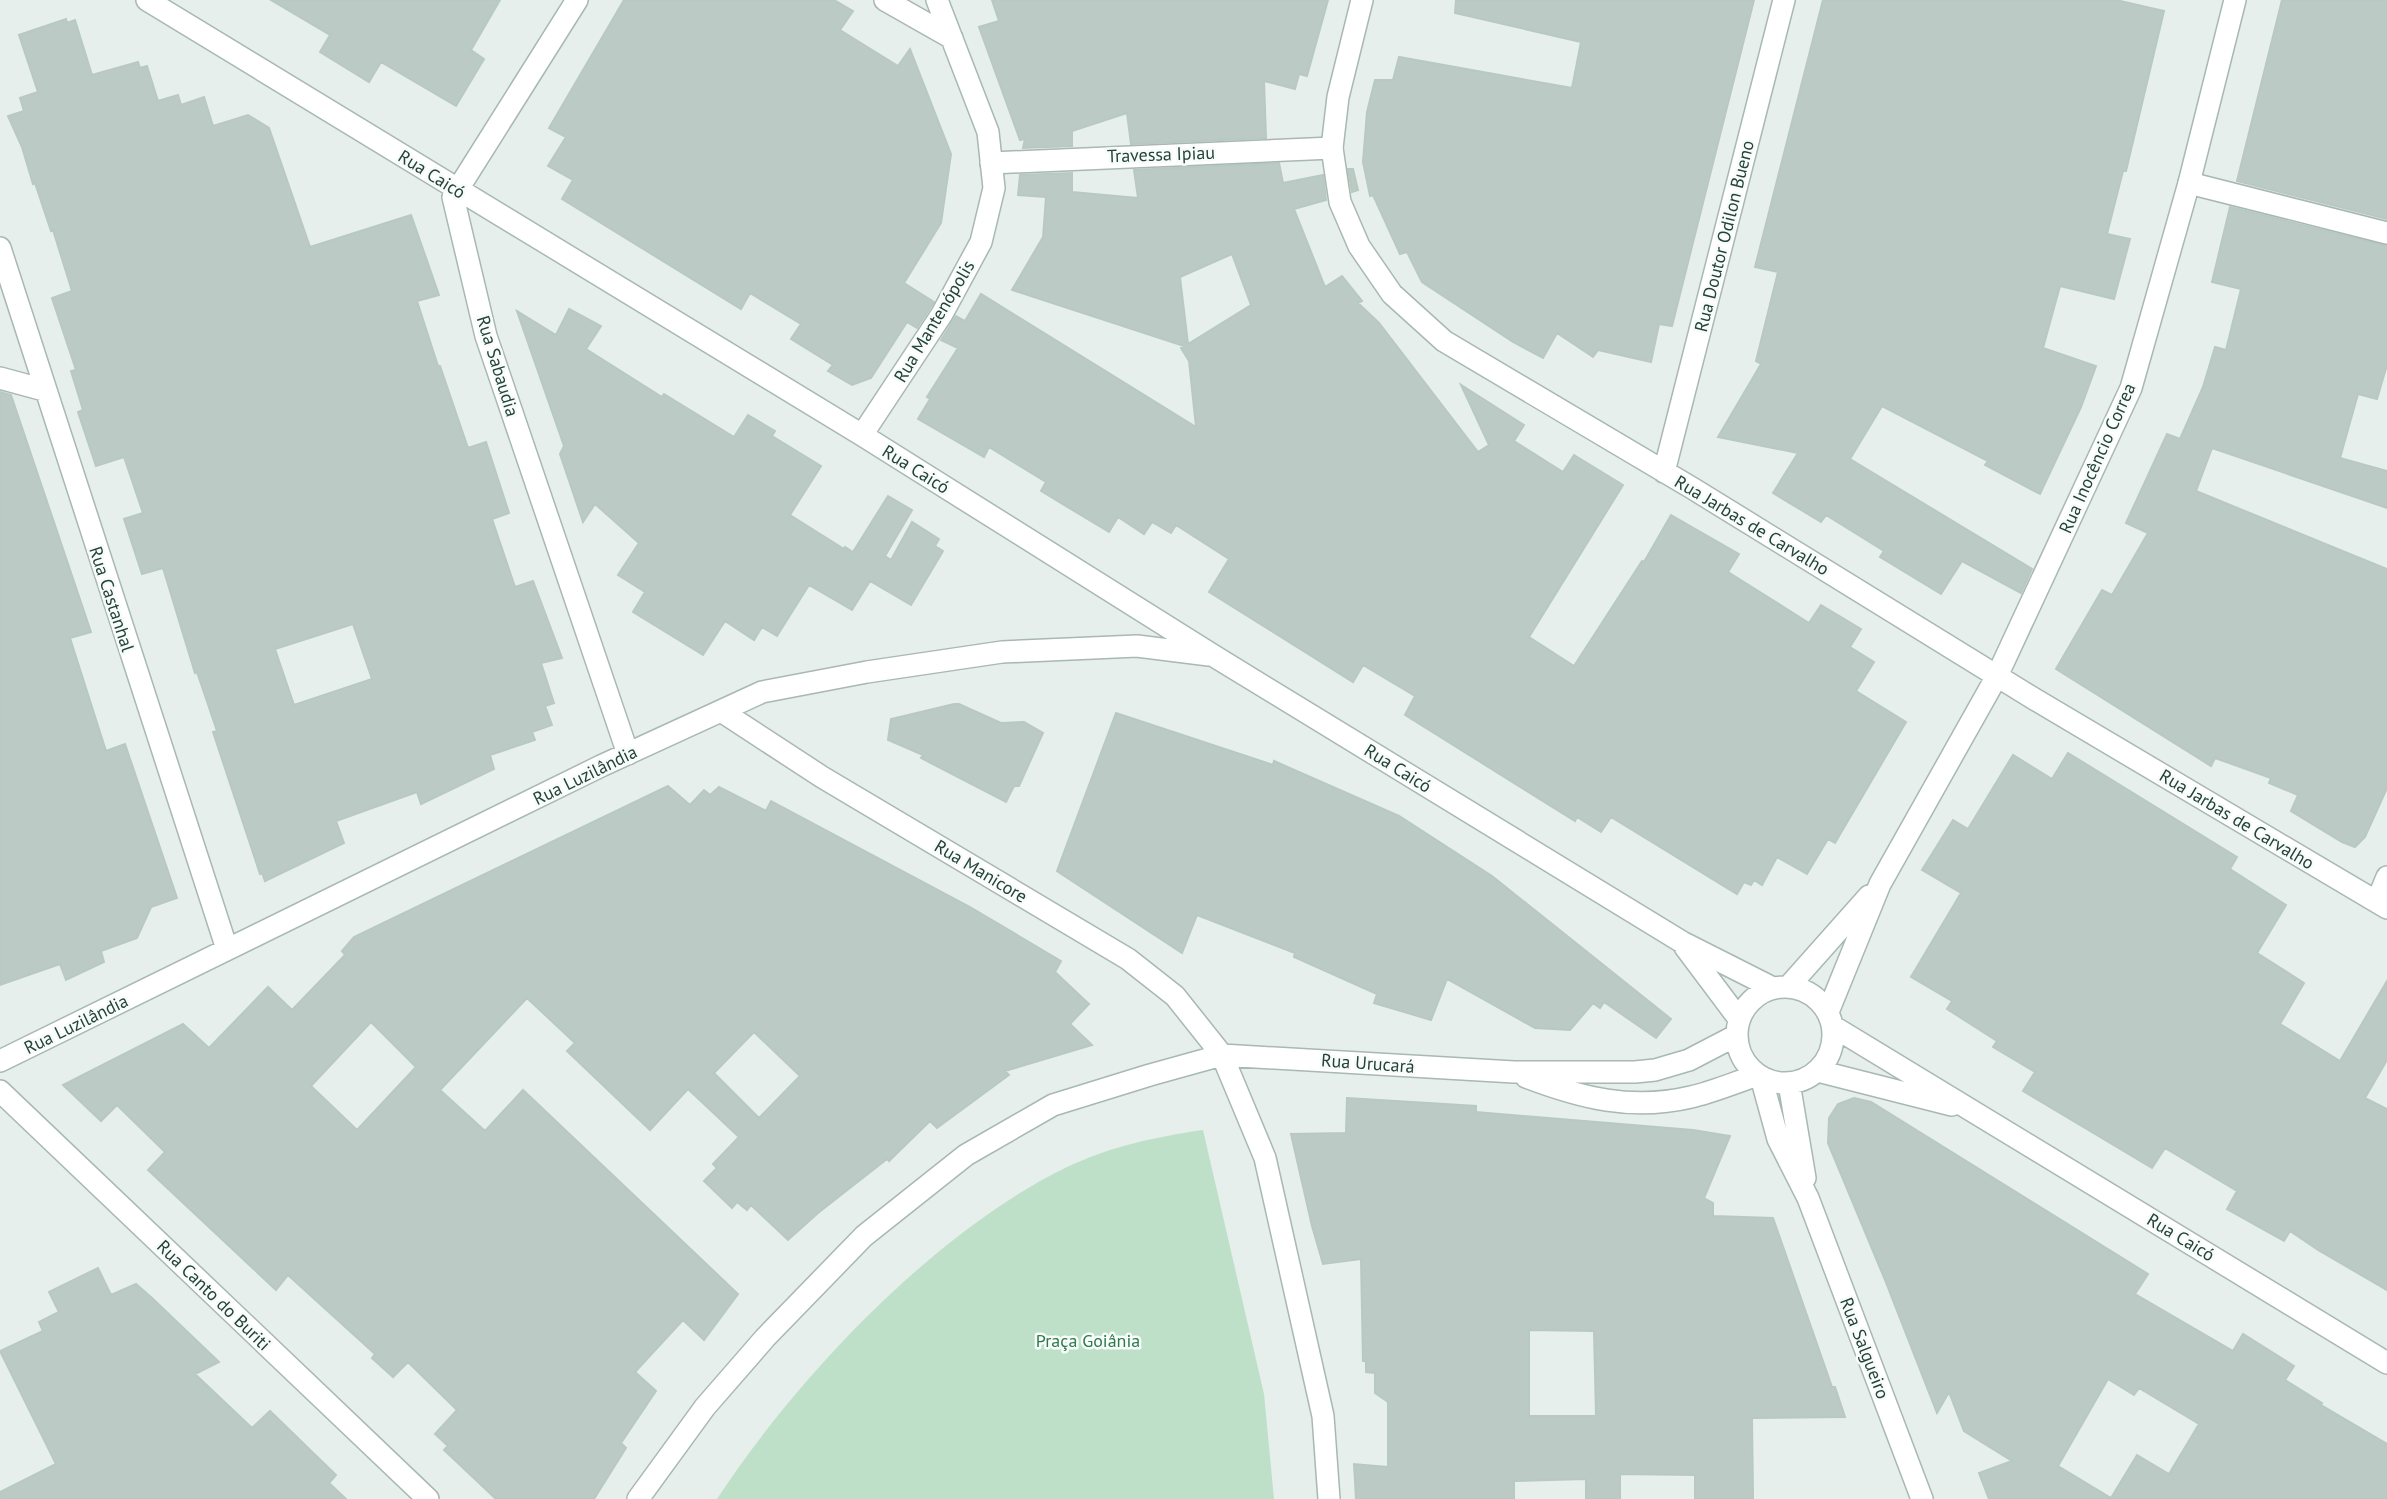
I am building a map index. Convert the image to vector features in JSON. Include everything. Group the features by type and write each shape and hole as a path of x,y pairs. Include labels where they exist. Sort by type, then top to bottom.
{"street":[{"name":"Rua Caicó","path":"147,0 862,435 1214,656 1682,942 1781,987"},
{"path":"457,190 578,0"},
{"path":"885,0 952,38"},
{"name":"Rua Mantenópolis","path":"862,435 942,314 981,242 994,188 988,132 937,0"},
{"name":"Rua Jarbas de Carvalho","path":"1362,0 1338,97 1332,148 1340,202 1359,246 1392,294 1444,341 1997,676 2382,905"},
{"name":"Rua Doutor Odilon Bueno","path":"1664,472 1784,0"},
{"name":"Rua Inocêncio Correa","path":"1831,1020 1880,884 1997,676 2131,388 2189,183 2235,0"},
{"name":"Travessa Ipiau","path":"991,163 1332,148"},
{"path":"2189,183 2387,233"},
{"name":"Rua Sabaudia","path":"457,190 453,197 486,335 628,754"},
{"name":"Rua Castanhal","path":"0,248 227,948"},
{"path":"0,378 44,390"},
{"name":"Rua Luzilândia","path":"0,1061 227,948 762,692 867,672 1002,652 1137,646 1214,656"},
{"name":"Rua Manicore","path":"721,711 822,777 1128,959 1175,996 1222,1055"},
{"path":"2382,905 2387,877"},
{"name":"Rua Inocêncio Correa","path":"1781,987 1880,884"},
{"name":"Rua Caicó","path":"1682,942 1738,1027"},
{"path":"1781,987 1812,995 1831,1020 1834,1044 1828,1058 1818,1071 1804,1080 1772,1082 1759,1076 1746,1064 1739,1051 1738,1027 1747,1005 1759,995 1781,987"},
{"name":"Rua Caicó","path":"1831,1020 2387,1363"},
{"name":"Rua Urucará","path":"1222,1055 1514,1072 1655,1070 1689,1060 1738,1027"},
{"path":"638,1499 705,1407 765,1338 864,1236 966,1155 1053,1105 1150,1074 1222,1055 1265,1158 1322,1416 1329,1499"},
{"name":"Rua Caicó","path":"1818,1071 1975,1111"},
{"name":"Rua Urucará","path":"1514,1072 1567,1093 1601,1101 1660,1103 1691,1097 1759,1076"},
{"name":"Rua Salgueiro","path":"1759,1076 1778,1139 1808,1198 1922,1499"},
{"name":"Rua Salgueiro","path":"1789,1083 1808,1198"},
{"name":"Rua Canto do Buriti","path":"0,1091 428,1499"}],"green space":[{"name":"Praça Goiânia","path":"1203,1130 1264,1394 1274,1499 717,1499 786,1405 827,1358 871,1312 966,1230 1016,1196 1081,1161 1132,1144"}],"building":[{"path":"271,0 500,0 471,50 484,59 456,106 381,62 369,82 320,52 330,35"},
{"path":"624,0 834,0 853,11 840,30 898,66 910,49 951,154 941,223 904,283 934,302 917,328 907,322 871,378 852,385 828,371 833,365 791,339 801,324 750,293 741,309 562,199 573,180 548,166 566,137 549,128"},
{"path":"992,0 1328,0 1307,76 1299,74 1295,89 1264,81 1266,138 1131,144 1127,113 1072,131 1072,146 1023,148 1025,139 1020,140 979,27 999,21"},
{"path":"1456,0 1754,0 1672,326 1659,324 1651,362 1598,350 1593,357 1557,333 1543,358 1513,342 1422,282 1407,252 1400,254 1373,195 1370,196 1363,162 1367,112 1375,80 1393,80 1399,57 1572,88 1581,42 1455,13"},
{"path":"1823,0 2116,0 2164,11 2126,171 2123,171 2107,234 2130,239 2114,299 2060,286 2043,348 2096,366 2081,407 2040,494 1985,465 1988,461 1882,406 1850,459 2032,569 2021,593 1962,561 1941,594 1880,557 1884,551 1826,515 1821,522 1773,493 1798,453 1718,437 1761,364 1756,361 1778,272 1755,267"},
{"path":"2282,0 2387,0 2387,219 2237,181"},
{"path":"66,19 67,23 75,20 92,75 138,62 140,68 147,66 158,101 178,95 181,105 204,97 213,126 248,115 269,128 310,247 411,215 439,295 417,301 438,366 468,448 486,442 509,513 492,519 515,587 533,581 562,658 541,663 554,703 545,706 552,725 532,732 535,740 490,755 494,769 421,804 417,792 336,821 344,843 265,881 262,873 260,874 213,732 217,731 197,672 195,673 163,568 142,574 124,519 143,513 124,457 96,466 78,412 83,410 71,371 76,370 52,298 72,291 53,230 51,231 22,147 8,116 24,111 20,98 38,92 19,35","holes":["353,624 372,679 294,705 275,649"]},
{"path":"1279,163 1283,183 1323,175 1326,200 1294,209 1325,287 1342,276 1362,301 1358,303 1379,323 1478,452 1489,445 1461,385 1524,425 1514,441 1563,472 1574,455 1623,485 1529,637 1574,666 1642,561 1644,562 1671,515 1739,554 1728,572 1809,623 1821,605 1861,629 1850,647 1874,662 1856,691 1906,722 1835,843 1828,839 1807,874 1777,857 1762,885 1754,880 1751,885 1744,882 1737,894 1611,817 1601,832 1577,817 1575,821 1405,715 1415,696 1363,665 1353,682 1209,592 1229,559 1176,525 1171,533 1152,522 1144,534 1118,517 1109,532 1041,491 1046,482 989,447 984,457 918,419 930,399 927,397 958,348 941,340 956,316 965,321 981,294 1196,427 1189,361 1181,348 1184,346 1012,290 1043,237 1046,197 1018,195 1020,175 1072,173 1072,192 1138,198 1134,170","holes":["1232,254 1251,305 1188,344 1180,277"]},
{"path":"1348,169 1353,169 1358,190 1352,192"},
{"path":"2230,207 2387,246 2387,365 2377,399 2358,394 2340,458 2387,471 2387,508 2212,448 2196,491 2387,569 2387,788 2365,837 2355,847 2291,811 2298,795 2269,783 2271,778 2215,758 2211,766 2056,669 2102,590 2112,595 2148,533 2126,523 2167,434 2180,439 2203,387 2215,347 2226,350 2241,289 2212,282"},
{"path":"569,309 601,326 586,349 662,397 664,394 734,437 748,415 775,431 772,436 821,466 790,515 844,549 845,547 853,552 888,496 912,510 885,556 891,560 912,522 939,539 935,546 943,551 911,605 870,581 852,610 809,585 777,636 762,627 754,640 725,621 703,655 633,612 645,592 618,575 639,543 595,504 583,522 560,454 564,446 517,311 556,335"},
{"path":"0,392 11,395 91,632 70,638 106,751 125,744 177,898 151,907 137,938 101,951 104,962 66,980 60,964 0,985"},
{"path":"954,704 1001,723 1024,722 1043,733 1019,786 1014,786 1006,802 921,758 923,755 888,740 891,719"},
{"path":"1116,713 1273,765 1274,761 1399,816 1492,876 1671,1019 1656,1038 1604,1002 1600,1008 1593,1003 1570,1030 1535,1028 1447,979 1431,1020 1374,1003 1377,994 1294,957 1295,953 1197,915 1182,953 1057,871"},
{"path":"2068,753 2237,857 2230,869 2286,905 2257,953 2304,983 2280,1024 2340,1061 2387,981 2387,1060 2365,1098 2387,1109 2387,1290 2290,1231 2284,1241 2227,1209 2237,1191 2165,1148 2152,1168 2023,1091 2035,1072 1993,1047 1997,1041 1947,1009 1952,1001 1911,977 1961,893 1922,870 1953,820 1968,829 2013,755 2052,779"},
{"path":"668,786 690,805 704,790 710,795 719,787 766,811 771,801 970,907 1061,961 1055,972 1089,1004 1070,1024 1092,1045 1005,1071 1009,1075 937,1128 930,1121 889,1161 887,1159 788,1240 751,1205 747,1210 737,1202 732,1208 704,1181 717,1168 713,1164 739,1137 688,1089 650,1130 567,1051 575,1043 527,998 440,1090 485,1131 523,1090 738,1294 704,1340 683,1320 635,1372 656,1391 621,1443 626,1448 594,1499 496,1499 444,1450 448,1446 435,1434 457,1410 408,1362 393,1377 372,1358 375,1354 288,1275 276,1290 148,1170 165,1152 117,1105 101,1121 63,1085 183,1024 209,1048 268,987 292,1010 345,955 342,951 354,937","holes":["371,1022 416,1067 357,1130 311,1086","754,1032 800,1076 759,1118 714,1073"]},
{"path":"1347,1098 1476,1106 1476,1112 1693,1130 1730,1136 1704,1198 1713,1203 1713,1216 1773,1218 1845,1417 1752,1418 1753,1499 1695,1499 1695,1475 1620,1474 1620,1499 1586,1499 1586,1479 1514,1481 1514,1499 1356,1499 1354,1464 1388,1467 1388,1402 1375,1393 1375,1373 1366,1372 1366,1361 1363,1361 1361,1259 1323,1264 1291,1134 1346,1133","holes":["1529,1330 1594,1331 1596,1416 1529,1416"]},
{"path":"1854,1098 1871,1102 2148,1274 2135,1294 2233,1351 2243,1334 2294,1366 2285,1380 2387,1444 2387,1499 1989,1499 1979,1473 2012,1461 1964,1431 1949,1392 1937,1413 1828,1143 1829,1118 1838,1104","holes":["2108,1379 2134,1395 2139,1388 2199,1424 2169,1474 2137,1455 2111,1498 2058,1466"]},
{"path":"98,1268 111,1295 136,1284 152,1298 219,1362 195,1374 252,1428 270,1411 336,1475 329,1483 346,1499 0,1499 0,1492 56,1464 0,1351 43,1331 39,1322 59,1312 49,1292"}]}
